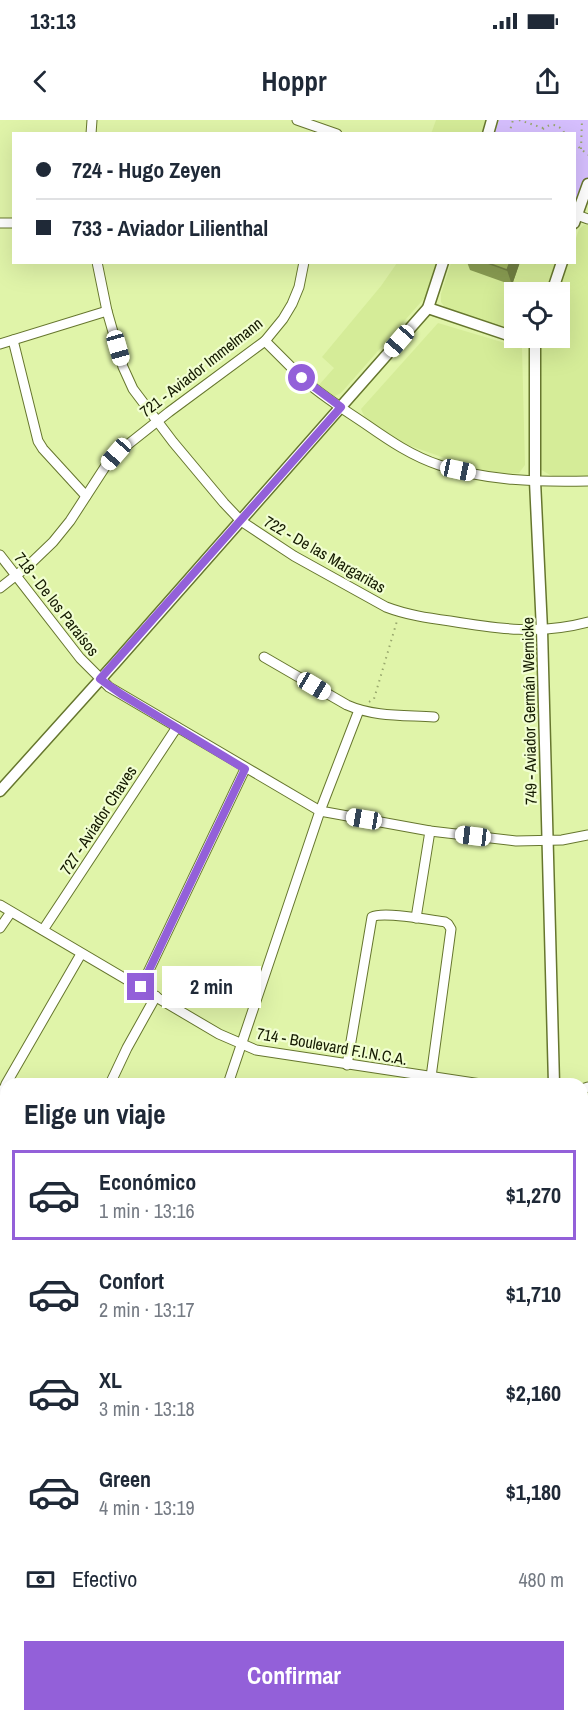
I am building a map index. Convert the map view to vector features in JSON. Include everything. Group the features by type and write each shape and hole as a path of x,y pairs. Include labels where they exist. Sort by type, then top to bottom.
{"street":[{"path":"297,120 331,132"},
{"path":"588,184 576,219 588,219"},
{"name":"722 - De las Margaritas","path":"97,264 107,311 128,380 133,389 173,442 241,521 294,556 400,613 480,626 542,630 588,622"},
{"name":"721 - Aviador Immelmann","path":"0,588 53,542 116,454 265,341 283,320 292,304 304,264"},
{"path":"0,791 428,308 443,264"},
{"path":"555,282 561,264"},
{"path":"428,308 504,333"},
{"path":"0,344 107,311"},
{"path":"13,340 39,441 43,449 86,496"},
{"path":"265,341 302,378 341,407 402,449 438,465 479,475 535,482 588,482"},
{"name":"749 - Aviador Germán Wernicke","path":"536,348 535,482 542,630 554,1078"},
{"name":"718 - De los Paraísos","path":"0,555 80,658 100,679 245,769 320,811 430,831 516,841 547,842 588,835"},
{"path":"264,657 359,710 434,717"},
{"path":"230,1078 320,811 359,710"},
{"name":"727 - Aviador Chaves","path":"43,930 177,727"},
{"path":"141,987 245,769"},
{"path":"416,918 430,831"},
{"name":"714 - Boulevard F.I.N.C.A.","path":"0,905 219,1034 256,1050 438,1078"},
{"path":"0,928 11,912"},
{"path":"347,1065 373,915 445,922 450,926 450,932 431,1077"},
{"path":"10,1078 81,954"},
{"path":"113,1078 156,996"},
{"path":"398,1078 399,1073"}],"path":[{"path":"519,120 543,128"},
{"path":"556,125 557,120"},
{"path":"581,149 582,120"},
{"path":"540,132 546,125 556,125 560,126 564,132"},
{"path":"576,145 588,155"},
{"path":"359,710 374,699 400,613"}],"shaded area":[{"path":"436,120 488,120 484,132 432,132"},
{"path":"499,120 588,120 588,184 576,216 576,132 495,132"},
{"path":"588,225 588,476 556,477 540,469 539,349 570,348 570,282 560,282 567,264 576,264 576,238 579,229"},
{"path":"396,264 439,264 428,294 341,393 333,397 319,385 334,368 322,357"},
{"path":"451,264 556,264 549,282 504,282 504,329 446,309 441,302 441,294"},
{"path":"438,323 504,343 504,348 522,348 525,465 519,473 510,474 476,469 405,444 365,418 361,409"}],"building":[{"path":"490,264 509,264 507,270"}],"route":[{"path":"141,987 245,769 109,687 100,679 341,407 302,378"}]}
